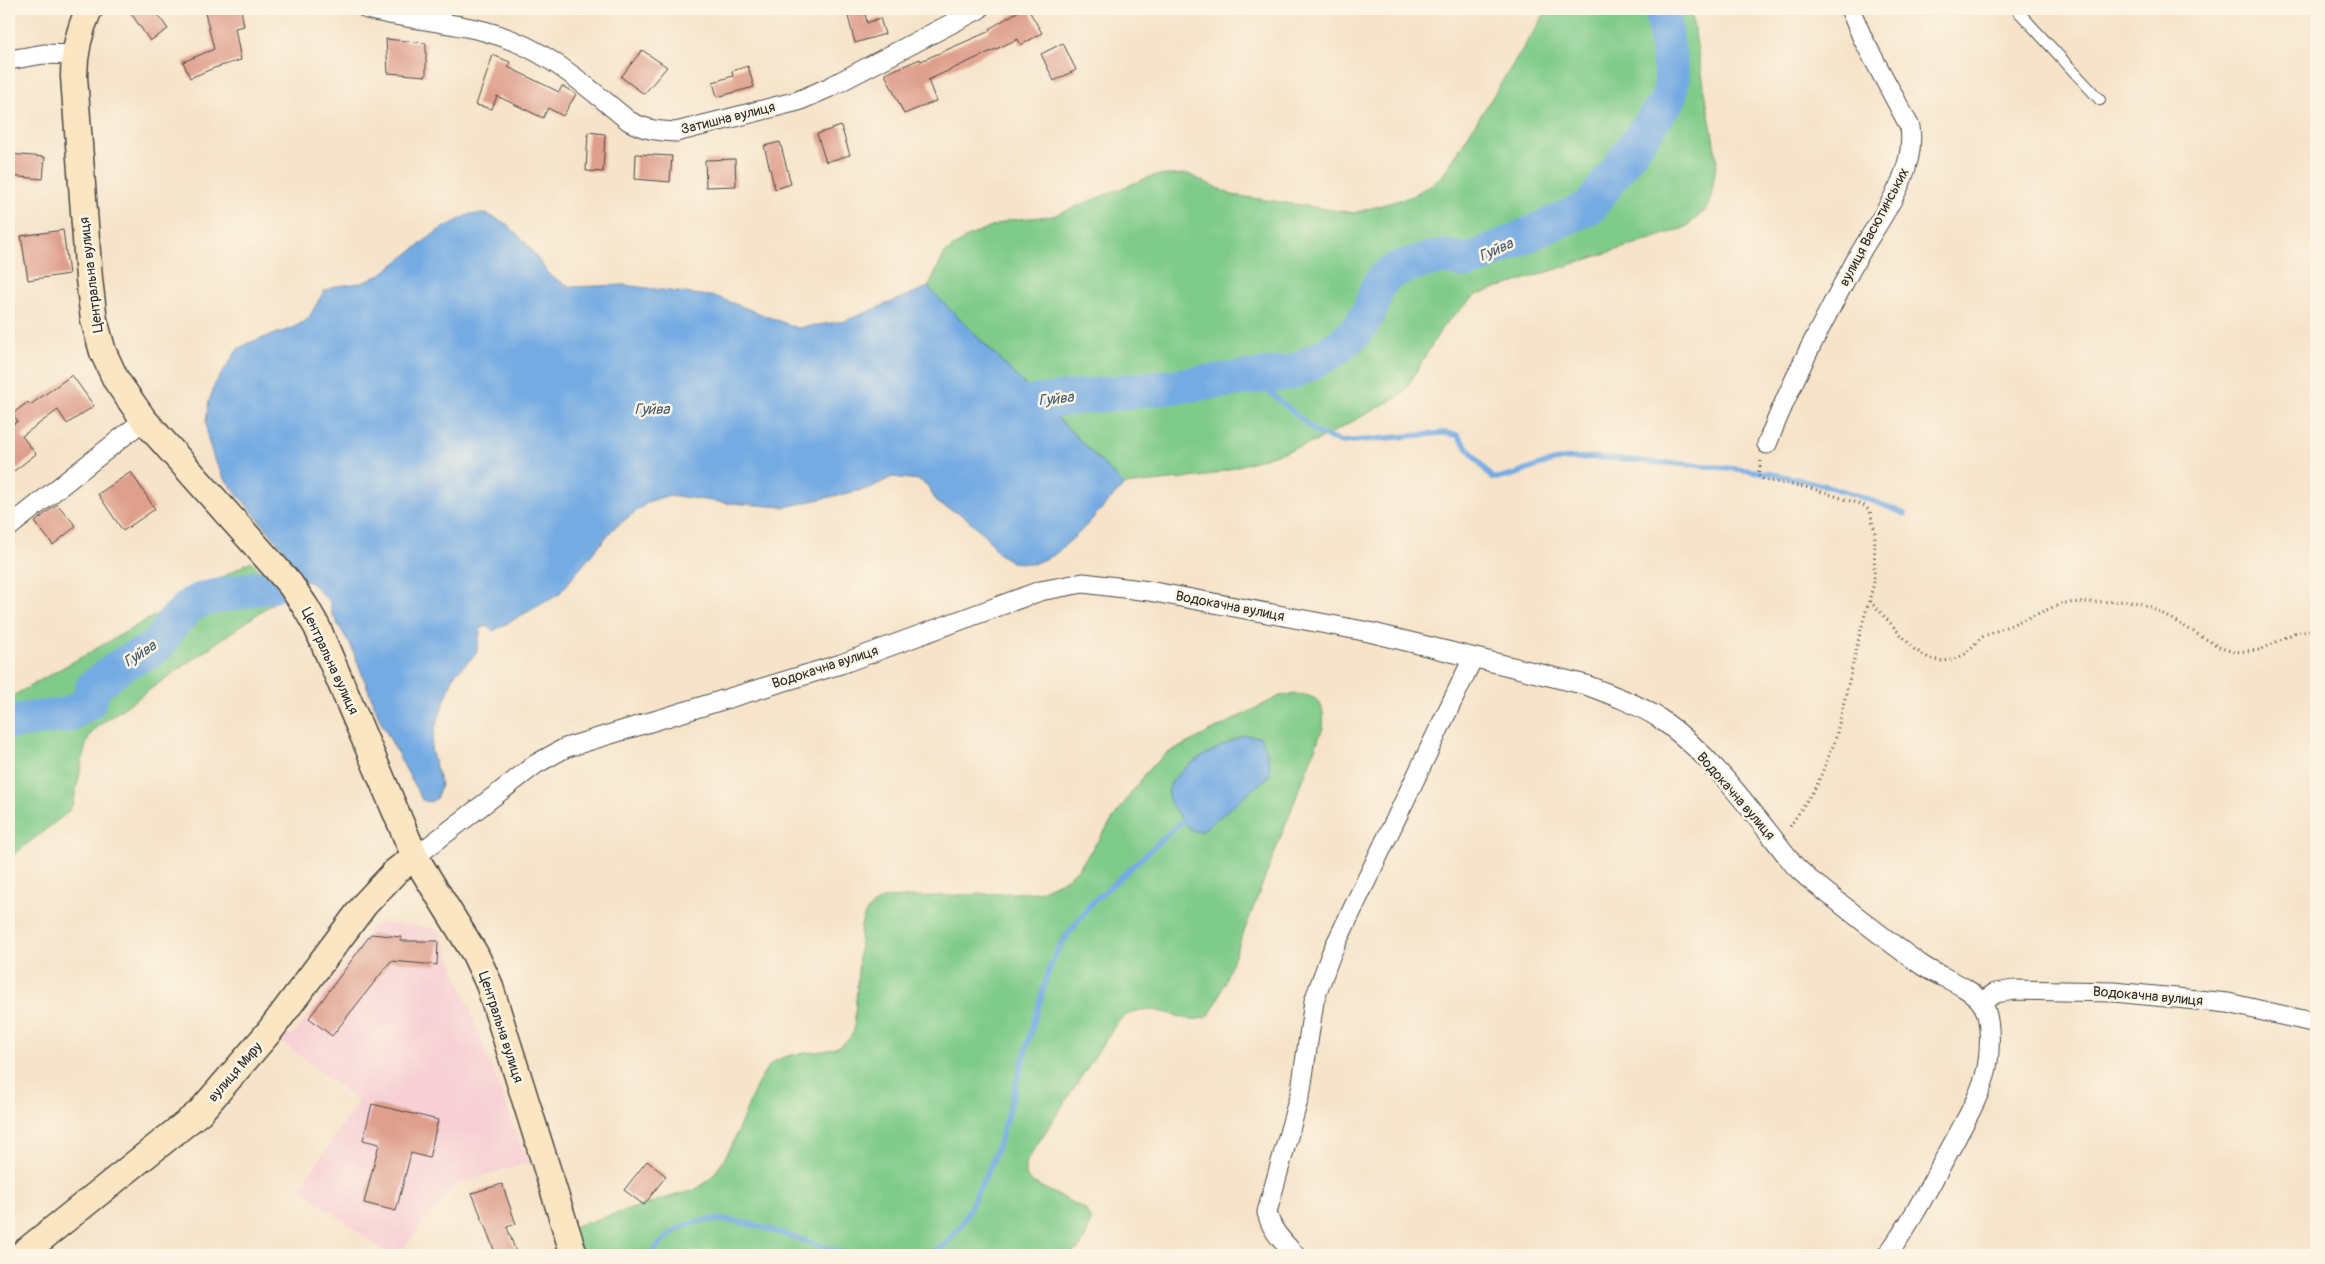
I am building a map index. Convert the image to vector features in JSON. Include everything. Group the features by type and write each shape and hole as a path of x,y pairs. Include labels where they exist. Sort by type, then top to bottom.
{"street":[{"name":"Центральна вулиця","path":"89,9 79,35 74,56 74,77 87,261 96,332 103,352 116,380 144,420 290,584 317,627 415,857 475,954 489,984 574,1255"},
{"name":"Затишна вулиця","path":"366,9 483,30 511,39 549,57 630,121 656,132 676,132 805,98 828,88 979,9"},
{"name":"вулиця Васютинських","path":"1766,444 1825,319 1855,261 1890,202 1911,155 1913,142 1910,127 1850,9"},
{"path":"9,60 44,54 74,56"},
{"path":"9,527 144,420"},
{"name":"Водокачна вулиця","path":"415,857 536,764 565,748 664,716 842,664 1040,592 1083,583 1149,591 1369,632 1586,685 1614,696 1658,718 1711,764 1778,846 1809,879 1925,968 1961,987 1982,1002 1995,992 2014,990 2114,992 2228,1003 2316,1023"},
{"path":"1296,1255 1269,1225 1267,1212 1301,1090 1314,1000 1330,954 1473,658"},
{"name":"вулиця Миру","path":"20,1255 184,1126 206,1106 269,1032 366,904 396,871 415,857"},
{"path":"1887,1255 1922,1200 1964,1124 1985,1076 1989,1060 1989,1033 1987,1014 1982,1002"}],"lane":[{"path":"2016,9 2100,100"}],"path":[{"path":"1760,468 1758,475 1764,480 1810,488 1863,505 1870,510 1875,532 1876,572 1835,741 1816,785 1778,846"},
{"path":"1870,601 1914,649 1930,659 1942,661 1953,660 1965,654 1982,637 2063,603 2127,601 2139,603 2153,608 2221,648 2234,652 2260,650 2294,633 2316,629"}],"shaded area":[{"path":"382,923 434,928 441,933 524,1153 528,1156 543,1159 455,1184 397,1255 389,1255 300,1188 358,1101 269,1032 291,1035 296,1032 372,927"}],"green space":[{"path":"1548,9 1693,9 1692,16 1717,161 1709,207 1685,228 1476,295 1443,326 1403,394 1315,442 1207,476 1124,485 928,287 945,253 967,237 1009,220 1053,216 1152,176 1188,174 1232,195 1354,213 1410,197 1443,175"},
{"path":"251,561 283,596 98,726 89,736 73,804 67,813 9,858 9,698"},
{"path":"1295,694 1310,696 1319,703 1323,713 1323,728 1216,1004 1208,1015 1198,1019 1188,1019 1154,1010 1141,1010 1129,1014 1116,1024 1025,1163 1025,1174 1030,1181 1085,1209 1091,1220 1085,1239 1078,1249 1067,1253 1047,1255 574,1255 566,1229 683,1193 699,1187 712,1176 733,1143 765,1071 774,1062 798,1054 836,1048 846,1041 854,1031 861,926 868,909 884,898 1038,892 1066,879 1078,869 1146,772 1164,755 1280,696"}],"water":[{"path":"470,214 487,214 507,224 526,243 550,276 571,287 623,285 717,297 797,328 845,321 928,287 1124,485 1080,532 1054,555 1033,564 1012,562 999,554 984,534 964,516 937,503 927,485 919,480 892,477 870,488 785,507 726,503 669,495 648,502 613,529 558,595 493,631 488,626 481,628 476,654 454,675 435,728 431,749 441,785 436,799 429,802 422,800 381,722 351,646 332,614 330,602 311,583 303,580 293,568 285,551 224,478 214,459 208,440 206,421 209,401 215,384 238,349 248,343 293,328 308,319 324,291 336,286 362,283 380,275 439,230"},
{"path":"1244,735 1260,737 1269,761 1269,776 1202,831 1194,831 1186,825 1171,803 1168,795 1170,785 1186,767"}],"building":[{"path":"128,9 154,9 168,29 150,41"},
{"path":"204,9 241,9 244,26 235,28 241,60 190,78 183,62 214,49"},
{"path":"846,9 864,9 867,23 880,18 885,34 855,43"},
{"path":"1022,9 1028,9 1042,33 1021,45 1018,39 928,80 936,101 904,114 885,74 920,59 921,61 990,31 989,29"},
{"path":"386,39 426,43 426,76 388,73"},
{"path":"1063,43 1076,70 1054,81 1041,54"},
{"path":"642,50 667,67 644,94 621,77"},
{"path":"493,55 510,62 508,67 559,92 562,86 576,94 563,116 548,108 543,118 497,96 492,109 476,105"},
{"path":"748,66 754,87 717,97 713,82 733,76 732,71"},
{"path":"841,126 850,155 826,162 817,134"},
{"path":"588,132 605,134 603,172 586,171"},
{"path":"780,142 791,184 775,189 764,146"},
{"path":"9,154 45,157 43,179 9,176"},
{"path":"636,154 672,156 670,182 635,179"},
{"path":"735,159 736,186 706,187 705,160"},
{"path":"63,230 69,274 28,280 21,236"},
{"path":"72,375 94,406 67,424 58,410 22,436 36,454 9,475 9,418 13,424 18,421 12,414 28,402 30,405"},
{"path":"131,472 155,509 123,531 98,494"},
{"path":"57,504 76,526 53,545 35,522"},
{"path":"371,934 401,937 400,941 438,941 437,965 391,961 332,1036 309,1018"},
{"path":"372,1104 438,1120 429,1158 411,1153 396,1211 364,1203 379,1144 363,1140"},
{"path":"647,1161 666,1176 644,1205 624,1190"},
{"path":"502,1184 516,1224 507,1227 517,1255 496,1255 472,1193"}],"waterway":[{"name":"Гуйва","path":"994,407 1290,373 1334,350 1353,335 1368,314 1380,282 1394,271 1437,258 1472,260 1590,207 1669,98 1672,79 1662,9"},
{"path":"1253,378 1319,434 1342,442 1444,433 1457,435 1492,478 1506,477 1539,465 1575,458 1606,458 1685,464 1750,471 1811,482 1873,501 1905,514"},
{"name":"Гуйва","path":"9,722 68,715 89,702 93,687 123,664 153,649 162,640 170,626 190,605 204,599 274,585"},
{"path":"928,1255 946,1244 962,1224 991,1165 1001,1137 1049,969 1060,945 1091,904 1187,817"},
{"path":"651,1255 665,1239 680,1228 696,1222 714,1220 750,1224 849,1255"}]}
